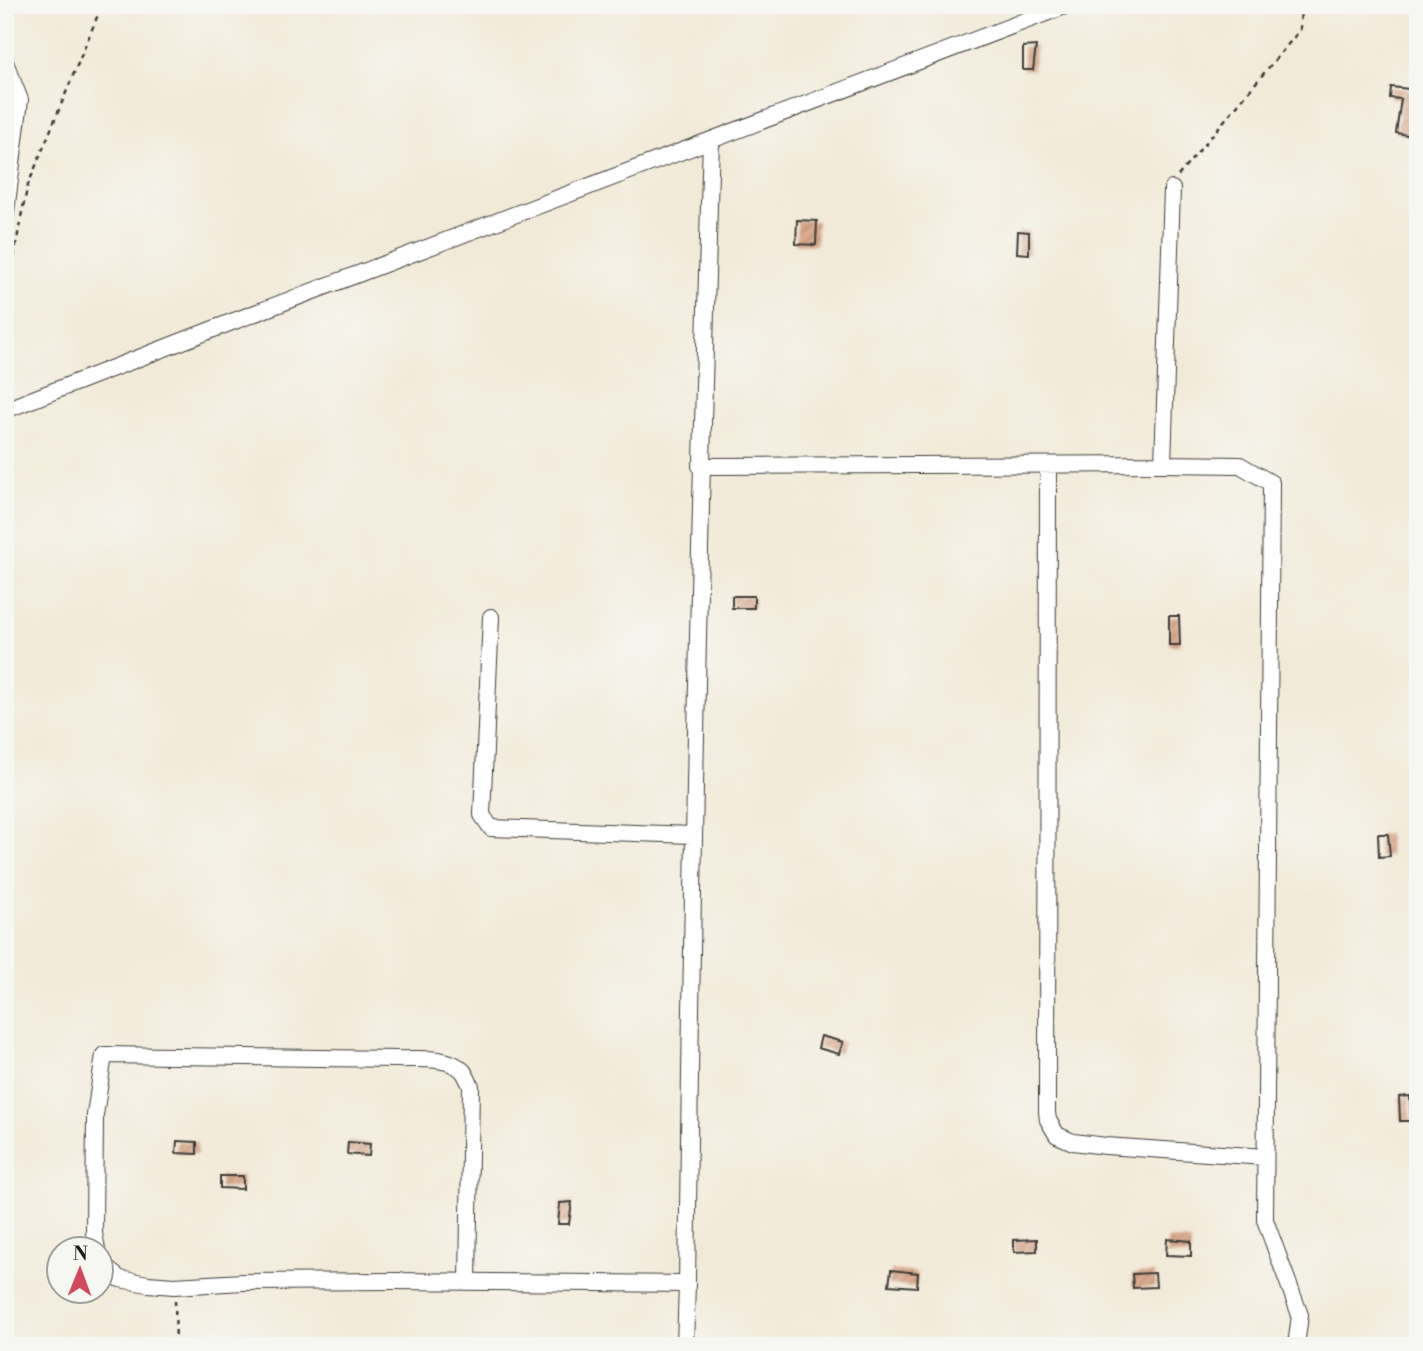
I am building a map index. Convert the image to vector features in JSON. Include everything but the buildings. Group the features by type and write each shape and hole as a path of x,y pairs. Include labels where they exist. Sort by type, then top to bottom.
{"street":[{"path":"5,410 1067,5"},
{"path":"5,62 20,100 5,219"},
{"path":"685,1346 700,466 711,140"},
{"path":"1163,464 1172,189"},
{"path":"700,466 1240,465 1271,483 1265,1220 1300,1315 1296,1346"},
{"path":"1048,466 1048,1120 1057,1135 1073,1142 1265,1157"},
{"path":"491,617 482,815 491,828 693,835"},
{"path":"95,1236 95,1115 104,1055 442,1061 464,1072 471,1086 468,1282"},
{"path":"116,1276 148,1284 174,1286 270,1282 687,1284"}],"path":[{"path":"5,306 28,185 102,5"},
{"path":"1172,189 1178,176 1300,30 1301,5"},
{"path":"174,1286 176,1346"}]}
